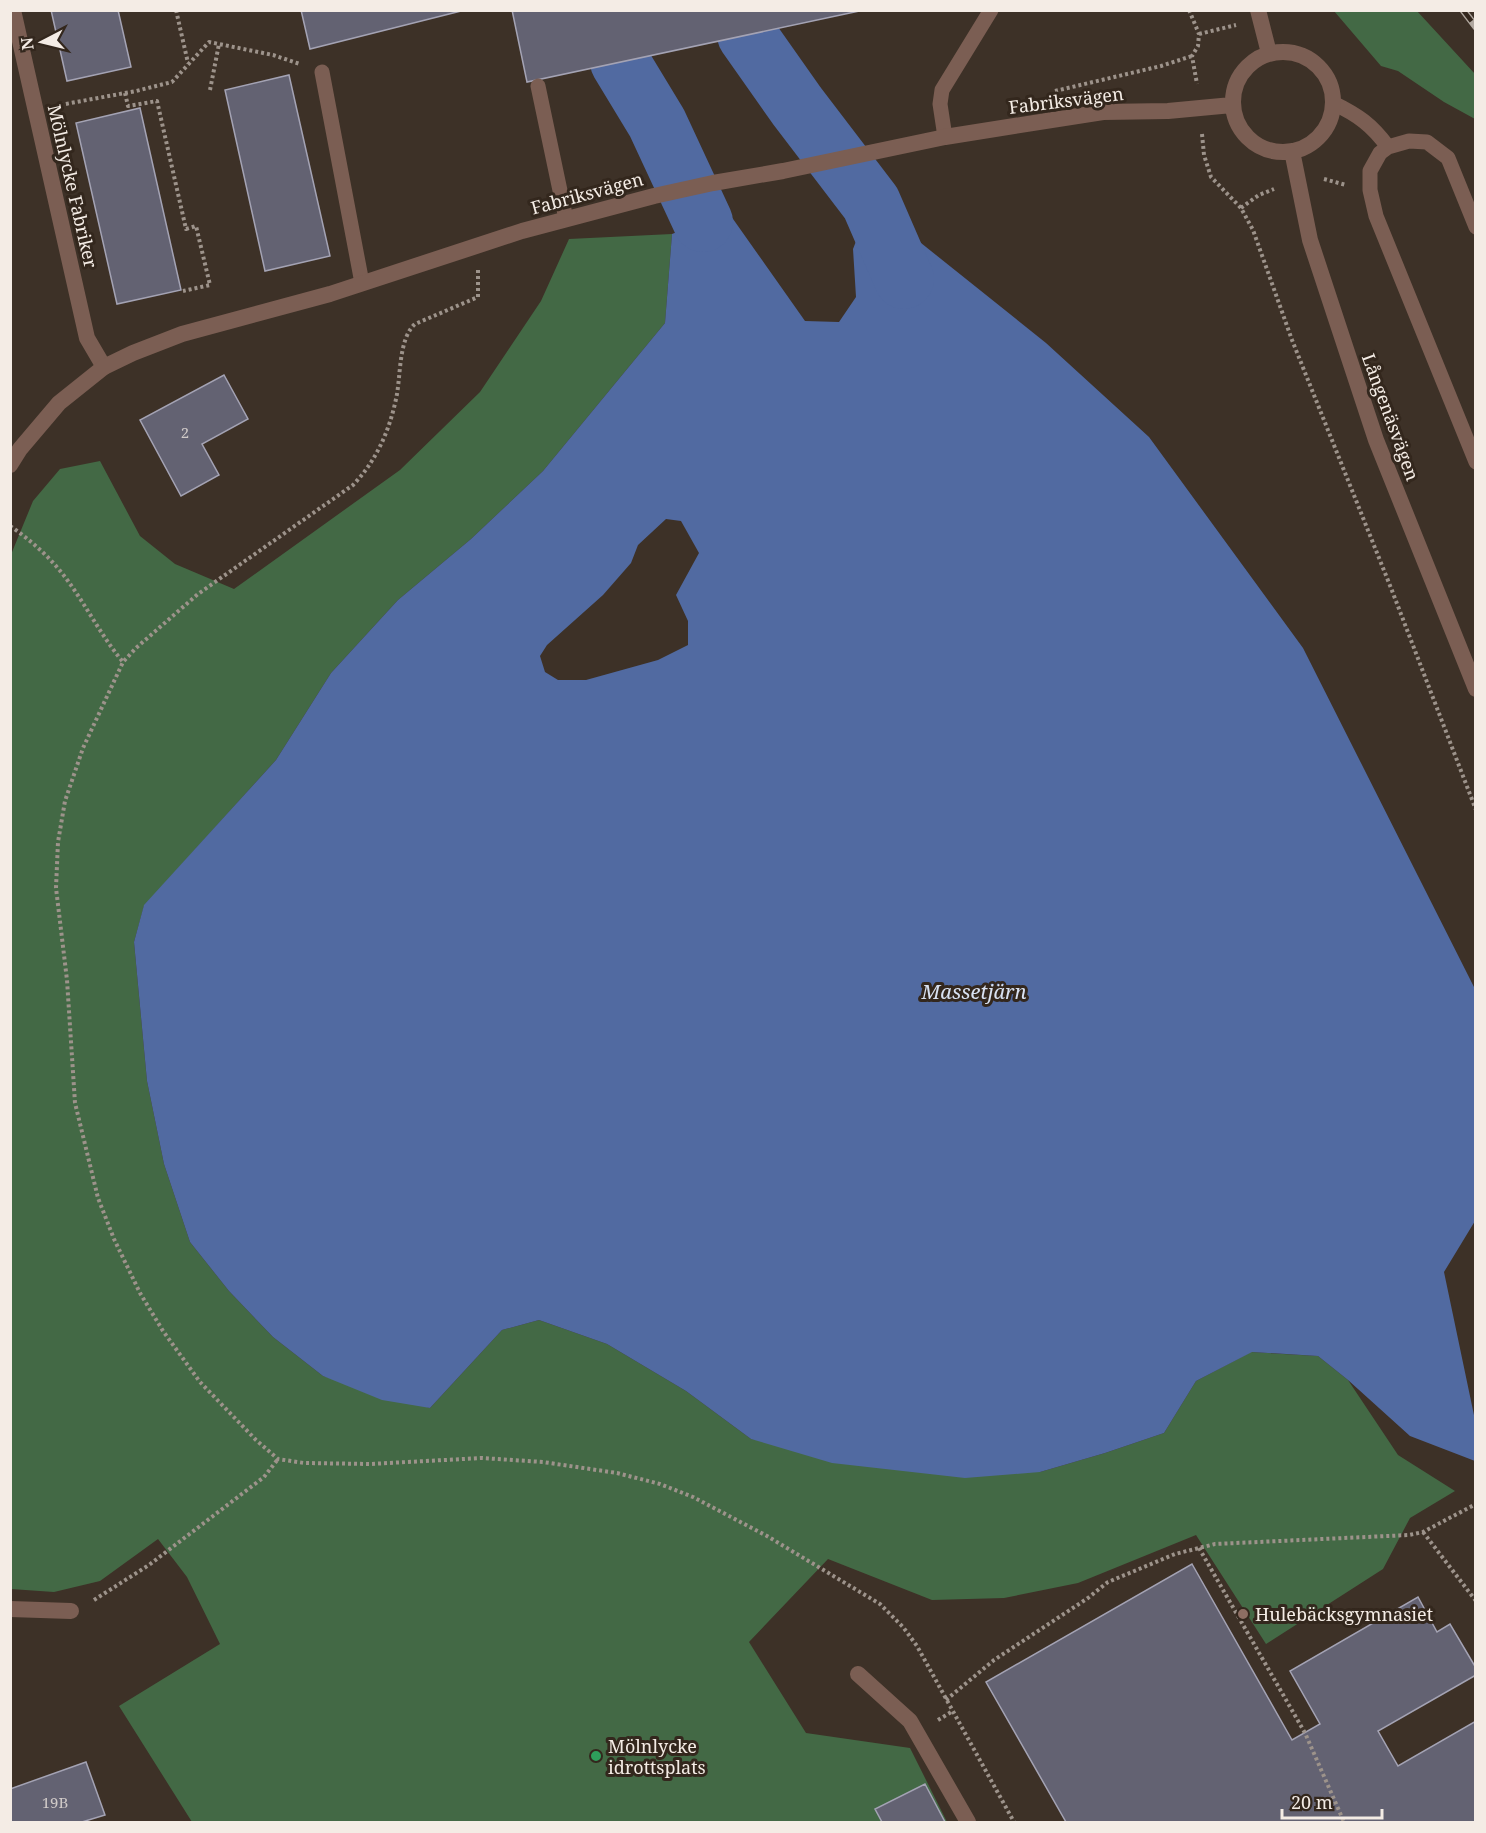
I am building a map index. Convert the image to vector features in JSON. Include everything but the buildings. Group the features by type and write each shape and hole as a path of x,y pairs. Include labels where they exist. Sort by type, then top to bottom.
{"street":[{"name":"Mölnlycke Fabriker","path":"13,10 87,338 104,367"},
{"path":"1260,16 1269,53"},
{"path":"1282,51 1296,53 1319,66 1330,83 1334,104 1332,117 1321,135 1305,147 1293,152 1269,151 1249,139 1241,130 1232,105 1240,76 1256,59 1269,53 1282,51"},
{"name":"Fabriksvägen","path":"10,465 20,449 59,403 104,367 133,353 182,334 362,284 478,245 566,219 713,183 783,171 945,137 1103,112 1168,111 1232,105"},
{"name":"Långenäsvägen","path":"1293,152 1310,240 1376,440 1476,689"},
{"path":"10,1609 71,1611"},
{"path":"858,1674 910,1721 968,1822"}],"lane":[{"path":"945,137 940,104 942,90 991,10"},
{"path":"322,72 362,284"},
{"path":"538,86 566,219"},
{"path":"1334,104 1357,115 1377,131 1388,147"},
{"path":"1476,227 1448,158 1427,142 1409,141 1388,147 1380,153 1370,171 1370,190 1376,216 1476,462"}],"path":[{"path":"176,10 188,64"},
{"path":"1189,10 1199,34 1198,46 1192,56 1204,155 1211,177 1241,208 1252,230 1292,340 1476,810"},
{"path":"1199,34 1260,16"},
{"path":"60,105 172,82 209,42 273,55 322,72"},
{"path":"210,90 219,44"},
{"path":"125,93 128,106 157,101 186,229 196,226 210,285 183,291"},
{"path":"478,245 477,297 416,324 409,330 389,425 378,452 365,472 353,485 319,510 198,594 136,648 123,662 83,748 65,801 58,842 56,888 67,980 75,1103 98,1198 114,1239 140,1293 163,1331 200,1382 256,1440 278,1459 304,1464 370,1464 482,1458 543,1462 617,1473 660,1484 693,1497 767,1536 880,1604 903,1627 917,1646 1014,1822"},
{"path":"10,526 31,541 67,579 112,649 123,662"},
{"path":"71,1611 89,1603 148,1565 264,1477 278,1459"},
{"path":"946,1700 994,1660 1088,1598 1108,1582 1175,1554 1215,1544 1409,1536 1423,1532 1476,1504"},
{"path":"1423,1532 1476,1601"},
{"path":"1199,1548 1305,1733 1344,1822"}],"green space":[{"path":"1334,11 1417,11 1475,74 1475,119 1444,102 1398,71 1381,66"},
{"path":"672,234 665,323 543,471 471,539 398,600 331,673 276,760 144,906 134,942 147,1081 164,1164 190,1242 229,1291 273,1337 323,1376 430,1408 502,1330 539,1320 607,1344 686,1391 751,1439 1040,1472 1164,1433 1196,1381 1251,1352 1318,1356 1348,1380 1398,1455 1455,1491 1410,1518 1383,1569 1266,1644 1196,1535 1078,1583 1004,1598 932,1600 828,1559 749,1642 806,1733 910,1748 947,1822 192,1822 119,1706 220,1644 187,1577 158,1539 100,1581 54,1592 11,1589 10,557 33,501 60,469 100,461 140,536 175,564 234,589 400,470 480,392 541,301 569,239"}],"water":[{"name":"Massetjärn","path":"871,203 1046,343 1149,437 1303,648 1475,989 1475,1221 1444,1272 1475,1420 1475,1461 1410,1436 1318,1356 1252,1352 1196,1381 1164,1433 1040,1472 965,1478 832,1463 751,1439 686,1391 607,1344 539,1320 502,1330 430,1408 382,1400 323,1376 273,1337 229,1291 190,1242 164,1164 147,1081 134,942 144,905 276,760 331,673 398,600 471,539 543,471 665,323 672,234 703,222 726,209 805,321 839,322 856,297 853,249","holes":["666,519 681,521 699,553 676,595 688,621 688,645 658,660 586,680 558,680 545,672 540,656 547,645 603,595 631,563 638,545"]}],"waterway":[{"path":"747,35 797,106 871,203 904,279"},
{"path":"620,62 657,123 703,222"}],"railway":[{"path":"1463,10 1476,27"}],"place":[{"name":"Hulebäcksgymnasiet","path":"1243,1614"},
{"name":"Mölnlycke idrottsplats","path":"596,1756"}]}
